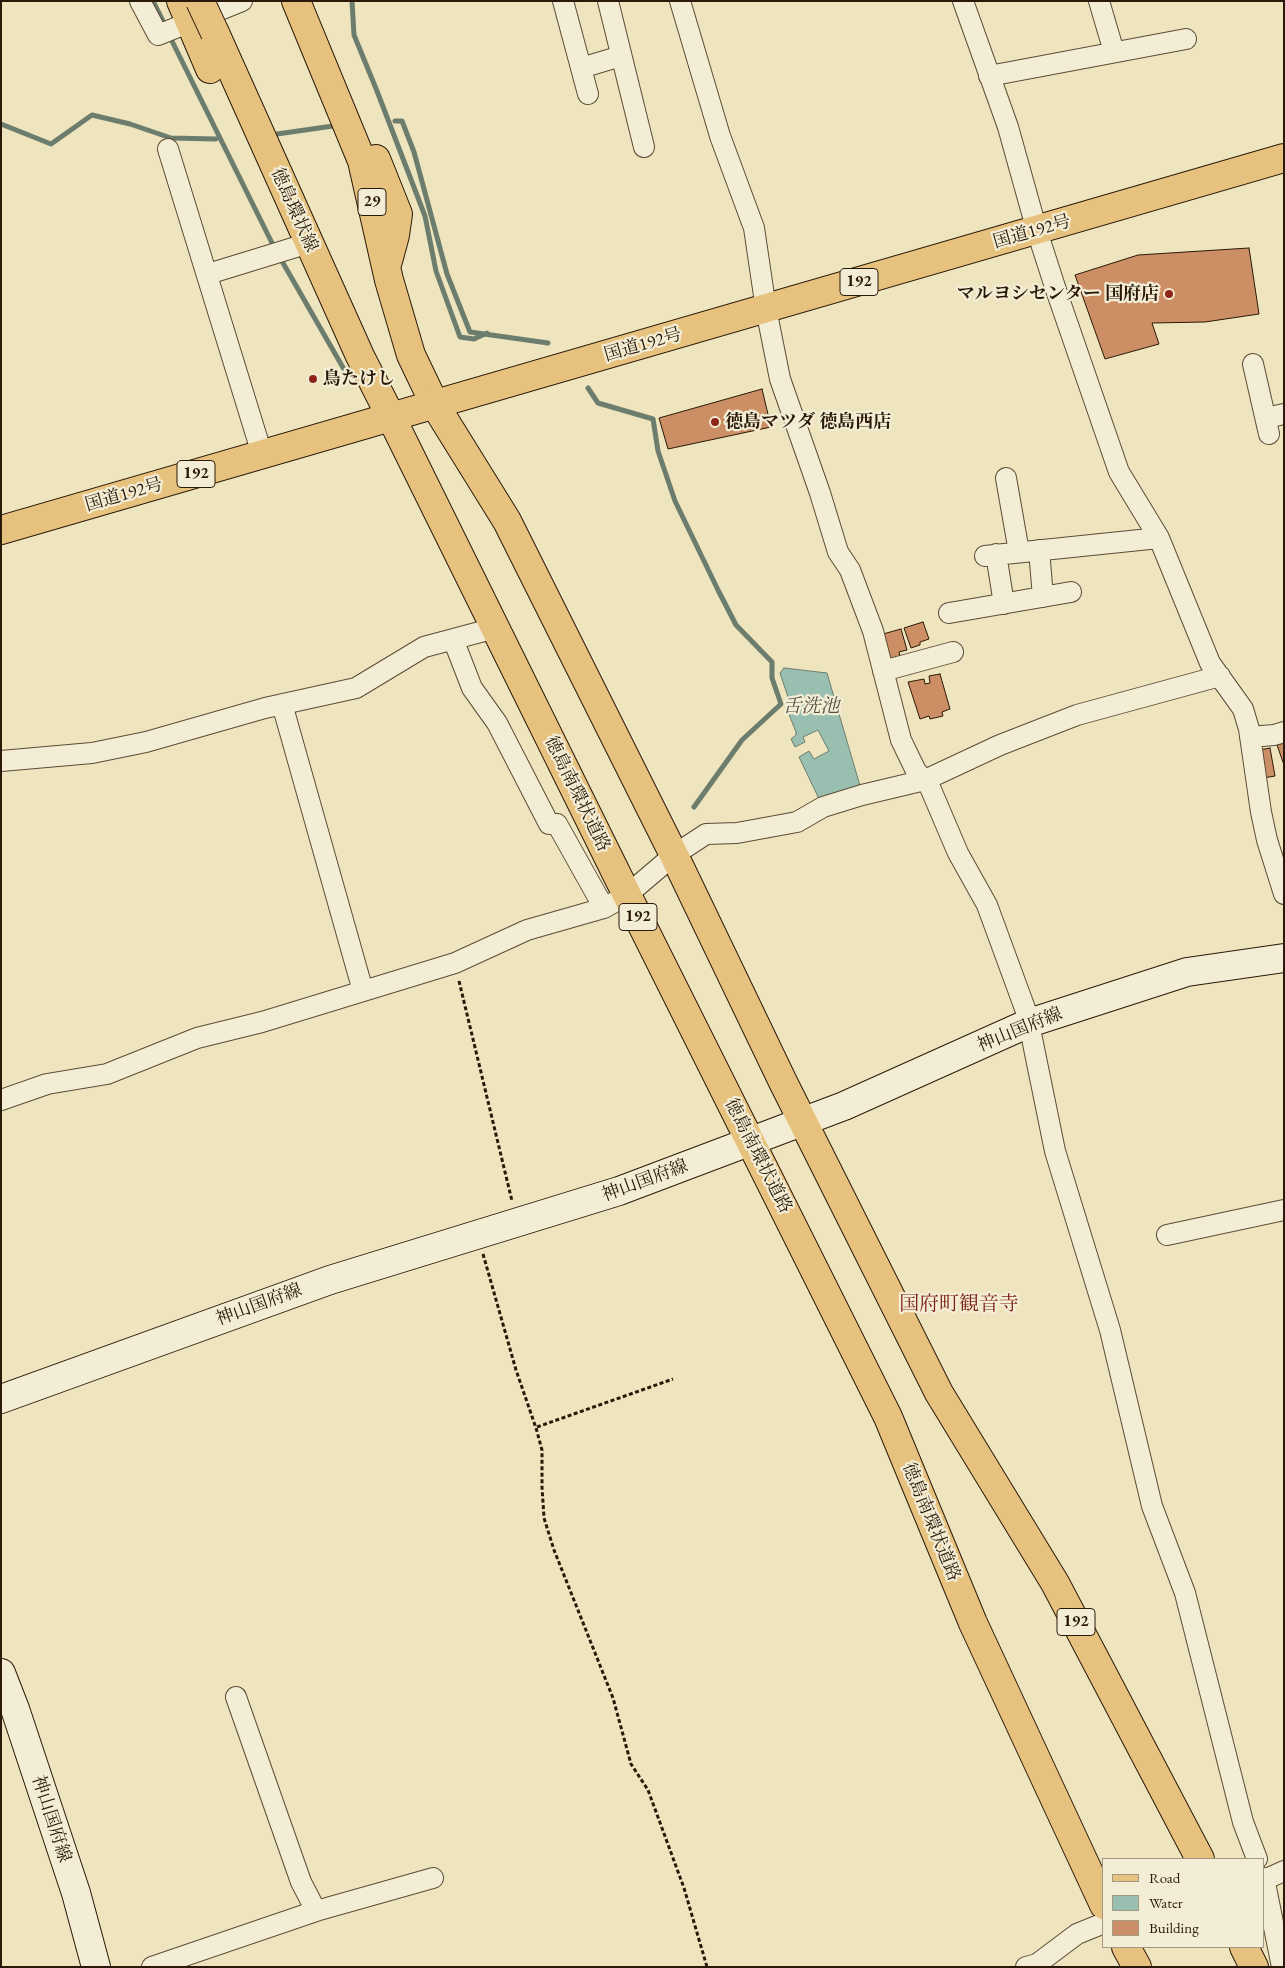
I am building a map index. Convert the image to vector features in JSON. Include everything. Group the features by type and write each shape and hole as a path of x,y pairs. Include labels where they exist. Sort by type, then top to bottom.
{"main road":[{"name":"29","path":"303,2 362,161 386,266 411,355 435,405"},
{"name":"徳島環状線","path":"187,20 309,243 360,356 391,417"},
{"name":"国道192号","path":"1,530 1284,158"},
{"name":"192","path":"435,405 507,521 674,855 803,1122 939,1393 1055,1583 1199,1858"},
{"name":"徳島南環状道路","path":"391,417 495,628 615,902 751,1141 888,1417 973,1623 1102,1901"},
{"name":"神山国府線","path":"1,1399 330,1280 619,1191 844,1106 1029,1023 1187,972 1284,958"},
{"name":"神山国府線","path":"1,1673 15,1708 76,1893 96,1967"},
{"path":"1127,1948 1137,1967"},
{"path":"1244,1948 1254,1967"}],"street":[{"path":"140,1 158,35 187,20 242,1"},
{"path":"563,1 588,94"},
{"path":"608,1 644,147"},
{"path":"680,1 720,136 754,228 766,308 780,379 820,493 838,552 850,570 873,631 901,740 916,772 929,785 958,854 987,905 1029,1023 1055,1151 1110,1330 1152,1506 1185,1593 1243,1822 1257,1858"},
{"path":"963,1 1008,127 1037,231 1119,472 1159,538 1210,663 1243,709 1250,729 1261,812 1267,840 1284,894"},
{"path":"1099,1 1114,52"},
{"path":"989,76 1186,39"},
{"path":"581,68 622,56"},
{"path":"168,149 262,454"},
{"path":"208,274 309,243"},
{"path":"1253,364 1273,422"},
{"path":"1006,478 1019,552"},
{"path":"1004,604 990,555 1159,538"},
{"path":"1039,550 1043,597"},
{"path":"950,613 1071,592"},
{"path":"1,761 92,753 146,742 282,704 356,688 424,647 495,628"},
{"path":"452,639 472,688 497,724 549,824 557,824 615,902"},
{"path":"883,671 953,652"},
{"path":"1,1100 46,1084 107,1074 197,1038 262,1022 455,963 527,930 615,902 674,855 706,834 737,833 797,822 823,807 854,797 925,780 1000,745 1077,715 1220,676"},
{"path":"282,704 363,992"},
{"path":"1250,737 1274,736 1284,732"},
{"path":"1167,1235 1284,1210"},
{"path":"236,1697 301,1882 316,1911"},
{"path":"1265,1879 1284,1871"},
{"path":"152,1967 316,1911 433,1878"},
{"path":"1265,1884 1282,1967"},
{"path":"1026,1967 1037,1964 1077,1934 1102,1923"}],"path":[{"path":"455,963 517,1222"},
{"path":"478,1234 516,1370 542,1450 544,1518 554,1550 613,1698 631,1764 648,1790 684,1888 707,1967"},
{"path":"536,1428 673,1379"}],"water":[{"name":"舌洗池","path":"784,668 827,673 861,789 821,803 799,757 809,751 814,759 829,751 818,730 803,737 805,742 795,747 791,739 796,735 796,732 786,707 789,700 780,673"}],"building":[{"name":"マルヨシセンター 国府店","path":"1249,248 1259,314 1205,322 1152,323 1159,344 1105,359 1075,275 1138,255"},
{"name":"徳島マツダ 徳島西店","path":"762,389 771,427 668,449 659,418"},
{"path":"923,622 929,639 911,648 904,628"},
{"path":"901,629 907,650 899,652 900,656 889,659 883,634"},
{"path":"940,674 950,709 942,712 943,716 930,719 929,716 920,719 908,682 924,679 925,684 930,683 929,676"},
{"path":"1284,743 1284,765 1277,745"},
{"path":"1270,748 1275,776 1263,778 1259,750"}],"waterway":[{"path":"153,1 166,27"},
{"path":"352,1 354,35 425,216 436,271 460,337 474,339 487,333"},
{"path":"169,35 275,249"},
{"path":"1,124 51,144 92,115 130,124 171,138 216,139"},
{"path":"395,121 402,121 414,152 447,274 470,332 548,343"},
{"path":"277,134 333,126"},
{"path":"279,256 345,371"},
{"path":"588,388 598,403 653,419 658,451 675,501 718,590 736,625 772,662 772,678 781,704 742,740 694,807"}],"place":[{"name":"マルヨシセンター 国府店","path":"1169,294"},
{"name":"鳥たけし","path":"313,379"},
{"name":"徳島マツダ 徳島西店","path":"715,422"}],"district":[{"name":"国府町観音寺","path":"959,1305"}]}
